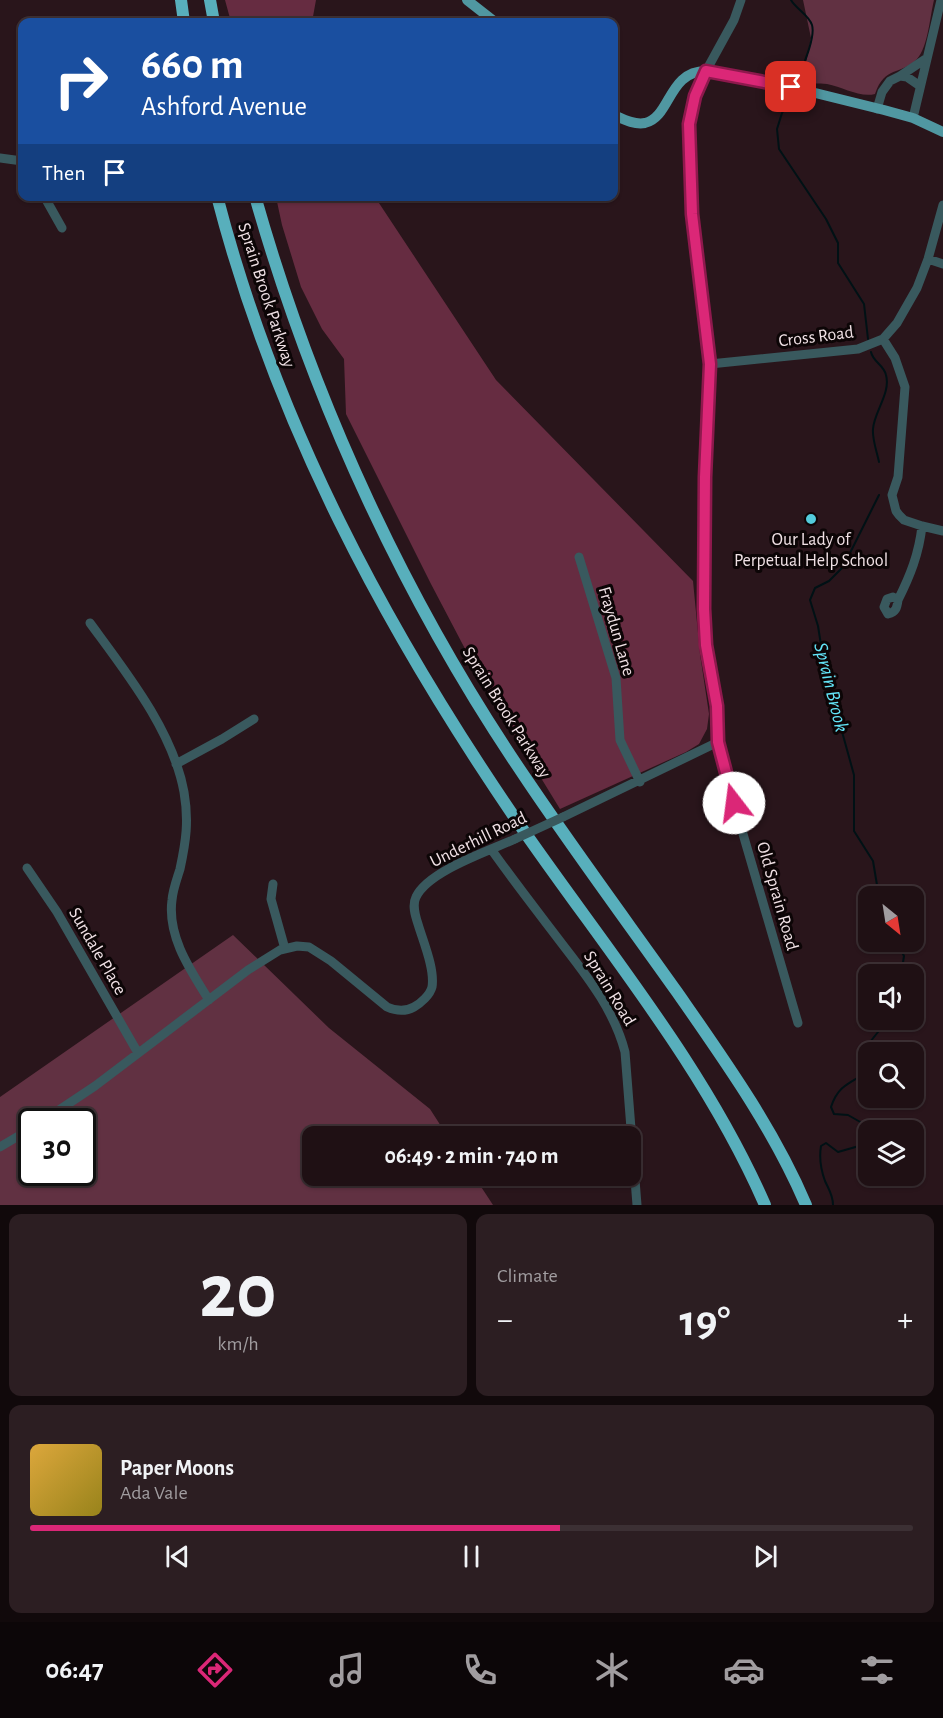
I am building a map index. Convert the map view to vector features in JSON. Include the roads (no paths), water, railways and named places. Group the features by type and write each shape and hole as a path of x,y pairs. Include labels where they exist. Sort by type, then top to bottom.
{"highway":[{"path":"181,0 183,18"},
{"path":"210,0 213,18"},
{"name":"Sprain Brook Parkway","path":"218,201 244,290 280,392 325,492 375,589 478,762 699,1081 740,1152 765,1205"},
{"name":"Sprain Brook Parkway","path":"257,201 289,304 334,423 380,523 429,620 514,760 748,1094 788,1164 806,1205"}],"main road":[{"path":"467,0 490,18"},
{"path":"618,116 633,122 643,123 651,120 686,76 696,71 706,71 796,88 913,118 943,132"}],"street":[{"name":"Old Sprain Road","path":"741,0 734,20 695,96 689,124 692,214 710,364 705,477 706,645 717,706 718,742 798,1023"},
{"path":"913,118 941,0"},
{"path":"877,109 885,86 927,58"},
{"path":"900,76 907,77 920,86"},
{"path":"0,159 18,161"},
{"path":"47,201 63,228"},
{"path":"943,205 928,259 912,297 897,323 883,339 895,358 905,387 898,477 892,495 896,510 904,520 943,531"},
{"path":"928,259 943,264"},
{"name":"Cross Road","path":"710,364 858,349 883,339"},
{"path":"898,600 920,547 922,526"},
{"name":"Fraydun Lane","path":"579,557 616,678 620,740 640,781"},
{"path":"90,623 151,711 165,736 176,764 184,792 188,830 172,901 172,919 179,947 189,969 209,1000"},
{"path":"176,764 254,719"},
{"name":"Underhill Road","path":"285,949 297,946 309,947 331,961 387,1007 394,1011 410,1009 426,998 432,989 431,967 414,904 423,886 443,872 640,781 718,742"},
{"name":"Sprain Road","path":"491,849 589,979 620,1033 625,1052 637,1205"},
{"name":"Sundale Place","path":"27,868 57,912 138,1053"},
{"path":"62,1108 95,1086 266,958 285,949 270,899 273,884"},
{"path":"0,1146 18,1136"}],"waterway":[{"name":"Sprain Brook","path":"791,0 808,18 813,31 796,84"},
{"name":"Sprain Brook","path":"793,92 777,129 779,149 826,219 838,243 838,263 864,304 868,339"},
{"name":"Sprain Brook","path":"871,352 885,372 887,382 873,429 879,462"},
{"name":"Sprain Brook","path":"877,886 873,861 854,831 854,775 825,670 818,626 810,600 815,588 829,581 843,567 879,495"},
{"name":"Sprain Brook","path":"902,952 903,964"},
{"name":"Sprain Brook","path":"833,1205 832,1195 821,1168 821,1146 826,1143 838,1152 859,1146 864,1134 862,1123 848,1115 834,1114 831,1107 842,1088 861,1076 862,1052 880,1030"}],"place":[{"name":"Our Lady of Perpetual Help School","path":"811,519"}]}
